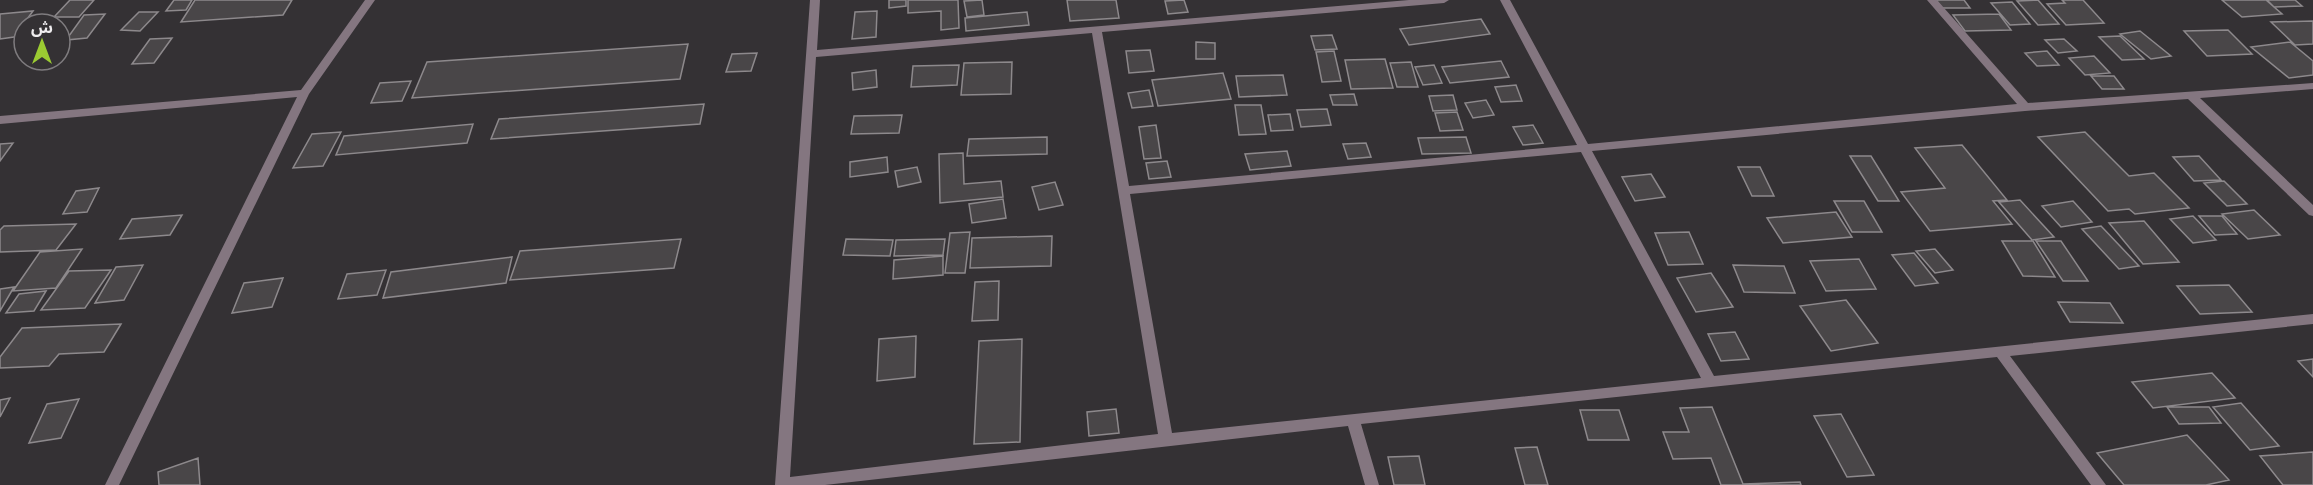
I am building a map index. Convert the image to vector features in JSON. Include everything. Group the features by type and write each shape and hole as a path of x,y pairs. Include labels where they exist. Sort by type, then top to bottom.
{"street":[{"path":"112,485 304,93 370,0"},
{"path":"815,0 782,485 1166,439 2313,319"},
{"path":"811,54 1444,0"},
{"path":"1505,0 1586,147 1710,382"},
{"path":"1932,0 2025,107"},
{"path":"1097,31 1166,439"},
{"path":"1125,190 2025,107 2313,86"},
{"path":"0,120 304,93"},
{"path":"2191,95 2313,212"},
{"path":"2000,352 2099,485"},
{"path":"1353,419 1372,485"}],"building":[{"path":"70,0 94,0 79,17 72,17 72,12 59,12"},
{"path":"174,0 192,0 186,10 166,11"},
{"path":"195,0 292,0 283,15 181,22"},
{"path":"889,0 906,0 906,6 889,8"},
{"path":"908,0 958,0 959,28 941,30 941,11 908,13"},
{"path":"982,0 984,15 967,17 964,1"},
{"path":"1067,0 1116,0 1119,18 1070,21"},
{"path":"1184,0 1188,12 1168,14 1165,1"},
{"path":"1936,0 1964,0 1970,8 1942,8"},
{"path":"2038,0 2059,24 2038,25 2017,1"},
{"path":"2062,0 2083,0 2104,23 2066,25 2047,4 2065,3"},
{"path":"2222,0 2266,0 2282,14 2242,17"},
{"path":"2267,0 2295,0 2302,6 2274,7"},
{"path":"2012,2 2030,24 2010,25 1991,3"},
{"path":"877,11 876,37 852,39 855,12"},
{"path":"139,12 158,12 140,31 121,30"},
{"path":"1027,12 1029,25 966,31 965,18"},
{"path":"12,13 12,37 0,39 0,14"},
{"path":"105,14 87,38 72,39 72,32 84,15"},
{"path":"1999,14 2011,30 1965,31 1953,15"},
{"path":"1481,19 1490,34 1409,45 1400,29"},
{"path":"2313,21 2313,44 2295,45 2271,22"},
{"path":"2228,30 2252,54 2207,56 2184,31"},
{"path":"2140,31 2171,56 2151,59 2120,34"},
{"path":"1332,35 1337,49 1315,50 1311,36"},
{"path":"2120,36 2144,59 2122,60 2099,37"},
{"path":"172,38 154,63 132,64 150,39"},
{"path":"2064,39 2077,51 2058,53 2045,40"},
{"path":"1196,42 1215,43 1215,59 1196,59"},
{"path":"2290,42 2313,61 2313,75 2289,78 2251,47"},
{"path":"688,44 680,79 412,98 427,62"},
{"path":"1150,50 1154,71 1129,73 1126,51"},
{"path":"1334,51 1341,81 1322,82 1316,52"},
{"path":"2047,51 2059,65 2037,66 2025,53"},
{"path":"757,53 751,71 726,72 732,54"},
{"path":"2094,56 2110,73 2085,75 2069,58"},
{"path":"1385,59 1393,88 1351,89 1345,60"},
{"path":"1501,61 1509,77 1450,83 1442,67"},
{"path":"1012,62 1011,94 961,95 964,63"},
{"path":"1411,62 1418,87 1397,87 1390,63"},
{"path":"959,65 957,85 911,87 913,66"},
{"path":"1434,65 1442,83 1423,85 1415,67"},
{"path":"876,70 877,87 853,90 852,73"},
{"path":"1223,73 1231,99 1158,106 1152,80"},
{"path":"1283,75 1287,95 1239,97 1236,76"},
{"path":"2091,76 2114,76 2124,89 2102,89"},
{"path":"411,81 402,101 371,103 380,83"},
{"path":"1516,85 1522,101 1501,102 1495,87"},
{"path":"1149,90 1153,106 1132,108 1128,93"},
{"path":"1354,94 1357,105 1333,105 1330,95"},
{"path":"1453,95 1457,110 1433,111 1429,96"},
{"path":"1486,100 1494,115 1473,118 1465,103"},
{"path":"704,104 700,124 491,139 499,119"},
{"path":"1235,105 1261,105 1266,134 1239,135"},
{"path":"1327,109 1331,125 1301,127 1297,110"},
{"path":"1457,112 1463,130 1440,131 1435,113"},
{"path":"1290,114 1293,130 1271,131 1268,115"},
{"path":"902,115 899,133 851,134 854,116"},
{"path":"473,124 467,143 336,155 344,136"},
{"path":"1156,125 1161,158 1144,159 1139,127"},
{"path":"1533,125 1543,143 1523,145 1513,127"},
{"path":"341,132 323,166 293,168 312,134"},
{"path":"2085,132 2129,176 2154,173 2189,208 2135,214 2129,209 2108,211 2038,137"},
{"path":"1047,137 1047,154 967,156 969,139"},
{"path":"1466,137 1471,153 1422,154 1418,138"},
{"path":"13,143 0,161 0,144"},
{"path":"1366,143 1371,157 1348,159 1343,144"},
{"path":"1962,145 2007,200 1993,201 2012,224 1930,231 1901,192 1945,188 1915,148"},
{"path":"1287,151 1291,166 1250,170 1245,154"},
{"path":"963,153 964,184 1001,181 1003,197 940,203 939,154"},
{"path":"1850,156 1871,156 1899,201 1878,201"},
{"path":"2199,156 2221,180 2194,181 2173,157"},
{"path":"887,157 888,172 850,177 850,162"},
{"path":"1167,161 1171,177 1149,179 1146,163"},
{"path":"917,167 921,182 898,187 895,171"},
{"path":"1738,167 1760,167 1774,196 1752,196"},
{"path":"1651,174 1665,197 1635,201 1622,177"},
{"path":"2224,181 2247,204 2227,206 2204,183"},
{"path":"1055,182 1063,205 1039,210 1032,187"},
{"path":"99,188 87,212 63,214 76,191"},
{"path":"1003,199 1006,218 972,223 969,204"},
{"path":"2020,200 2054,237 2032,240 1999,202"},
{"path":"1834,201 1864,201 1882,232 1852,232"},
{"path":"2073,201 2092,222 2061,227 2042,206"},
{"path":"2254,210 2280,235 2248,239 2222,214"},
{"path":"1836,212 1852,237 1783,243 1767,218"},
{"path":"182,215 170,235 120,239 132,219"},
{"path":"2193,216 2216,240 2193,243 2170,219"},
{"path":"2199,216 2222,216 2237,234 2215,235"},
{"path":"2144,221 2179,262 2143,264 2109,223"},
{"path":"76,224 56,250 0,252 0,230 4,226"},
{"path":"2101,226 2139,266 2119,269 2082,229"},
{"path":"970,232 965,273 945,273 950,233"},
{"path":"1689,232 1703,264 1668,265 1655,233"},
{"path":"1052,236 1051,266 970,268 972,238"},
{"path":"681,239 674,268 510,280 520,251"},
{"path":"846,239 893,240 890,256 843,255"},
{"path":"945,239 943,255 894,256 896,240"},
{"path":"2002,241 2033,241 2055,277 2023,276"},
{"path":"2036,241 2061,241 2088,281 2063,281"},
{"path":"82,249 56,288 13,291 40,252"},
{"path":"1935,249 1953,270 1935,273 1916,251"},
{"path":"1914,253 1938,283 1915,286 1892,255"},
{"path":"943,256 943,275 893,279 894,260"},
{"path":"512,257 506,283 383,298 391,272"},
{"path":"1859,259 1876,289 1826,291 1810,261"},
{"path":"143,265 124,300 95,303 116,267"},
{"path":"1733,265 1784,266 1795,293 1744,292"},
{"path":"111,270 85,308 41,310 69,271"},
{"path":"386,270 377,295 338,299 347,274"},
{"path":"1711,273 1733,307 1696,312 1677,278"},
{"path":"283,278 272,307 232,313 244,283"},
{"path":"999,281 998,320 972,321 975,282"},
{"path":"2229,285 2252,312 2200,314 2177,286"},
{"path":"14,287 0,311 0,289"},
{"path":"46,291 34,311 6,313 19,294"},
{"path":"1846,300 1878,343 1831,351 1800,306"},
{"path":"2058,302 2110,303 2123,323 2070,322"},
{"path":"121,324 104,352 59,354 49,366 0,368 0,357 22,328"},
{"path":"1735,332 1749,359 1721,361 1708,334"},
{"path":"916,336 915,377 877,381 879,339"},
{"path":"1022,339 1020,442 974,444 979,341"},
{"path":"2313,359 2313,377 2298,361"},
{"path":"2212,373 2235,398 2153,408 2132,382"},
{"path":"10,398 0,417 0,400"},
{"path":"79,399 61,438 29,443 47,404"},
{"path":"2241,403 2279,446 2250,450 2213,407"},
{"path":"1712,407 1743,484 1800,482 1801,485 1721,485 1711,458 1673,459 1663,432 1689,432 1680,408"},
{"path":"2167,407 2209,407 2221,423 2179,424"},
{"path":"1116,409 1119,433 1089,436 1087,412"},
{"path":"1580,410 1619,410 1629,440 1588,440"},
{"path":"1841,414 1874,475 1847,477 1814,416"},
{"path":"2187,435 2229,480 2206,485 2124,485 2097,453"},
{"path":"1537,447 1548,485 1525,485 1515,448"},
{"path":"2313,452 2313,485 2283,485 2260,456"},
{"path":"1419,456 1425,485 1394,485 1388,457"},
{"path":"198,458 200,485 159,485 158,472"}]}
